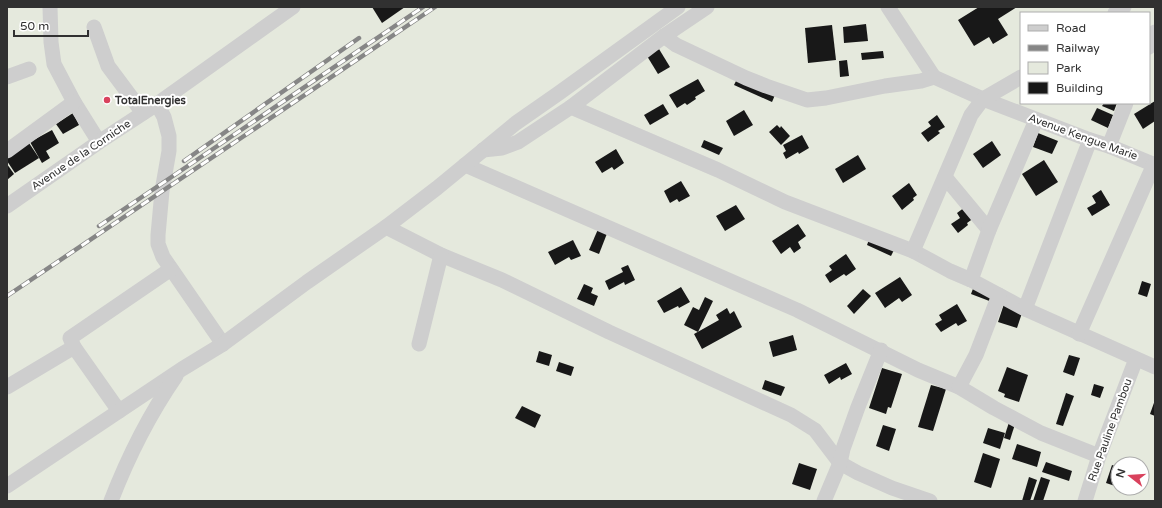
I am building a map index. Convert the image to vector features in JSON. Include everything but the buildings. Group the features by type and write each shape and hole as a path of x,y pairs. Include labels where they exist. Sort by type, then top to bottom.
{"street":[{"path":"50,7 51,42 54,64 74,102 99,142"},
{"name":"Avenue de la Corniche","path":"7,206 157,104 293,7"},
{"path":"7,486 182,369 223,344 307,282 386,227 437,188 516,123 678,7"},
{"path":"483,150 502,148 518,142 571,107 664,36 707,7"},
{"path":"664,36 676,45 746,78 807,100 921,81 934,77 888,7"},
{"path":"94,27 108,66 143,113"},
{"path":"1150,44 1155,32"},
{"path":"7,77 29,68"},
{"name":"Avenue Kengue Marie","path":"934,77 983,99 1036,120 1154,164"},
{"path":"913,252 971,115 983,99 1020,78"},
{"path":"7,152 74,102"},
{"path":"157,104 164,117 169,136 169,151 162,191 158,244 163,257 223,344"},
{"path":"1109,146 1126,104"},
{"path":"571,107 718,170 785,202 913,252 971,280 1025,309 1155,368"},
{"path":"971,280 989,230 1036,120"},
{"path":"1025,309 1090,140"},
{"path":"1079,334 1154,164"},
{"path":"465,165 797,310 881,350 918,370 959,387 1041,433 1099,456"},
{"path":"945,177 989,230"},
{"path":"386,227 441,254 502,280 609,332 791,415 815,430 840,463 878,482 930,501"},
{"path":"419,344 441,254"},
{"path":"119,411 70,341 70,337 171,269"},
{"path":"959,387 976,355 999,295"},
{"path":"7,387 74,347"},
{"path":"824,501 840,463 843,449 858,407 881,350"},
{"name":"Rue Pauline Pambou","path":"1085,501 1099,456 1136,359"},
{"path":"111,501 138,438 182,369"}],"green space":[{"path":"7,7 1155,7 1155,501 7,501"}],"railway":[{"path":"99,226 423,7"},
{"path":"7,296 435,7"},
{"path":"184,161 359,38"}],"place":[{"name":"TotalEnergies","path":"107,100"}]}
